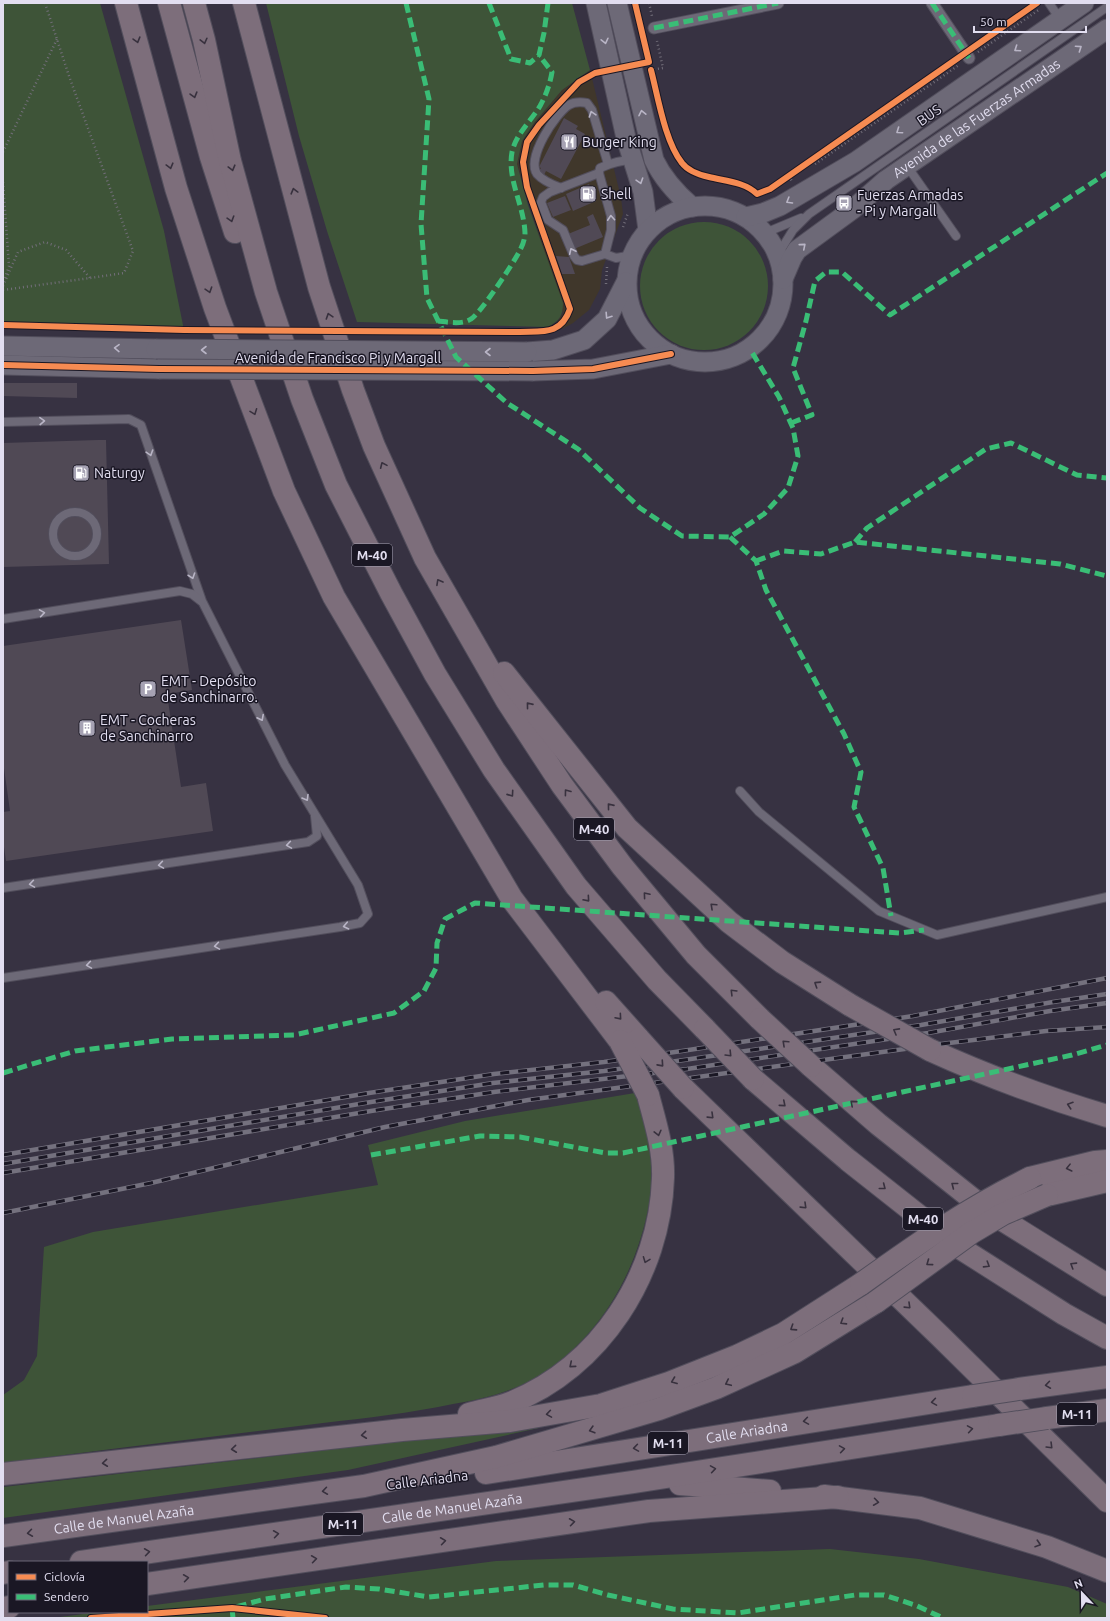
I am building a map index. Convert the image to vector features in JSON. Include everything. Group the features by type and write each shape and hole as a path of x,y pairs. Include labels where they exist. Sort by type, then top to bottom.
{"highway":[{"path":"126,3 178,195 215,308 284,491 334,597 395,704 452,796 629,1040 683,1088 941,1337 1107,1501"},
{"path":"169,3 211,156 258,307 289,401 330,500 383,607 430,687 494,770"},
{"name":"M-40","path":"194,3 204,40 236,184 266,292 302,399 336,485 391,593 435,674 494,770 576,886 657,980 753,1079 848,1160 957,1246 1064,1314 1107,1338"},
{"name":"M-40","path":"244,3 320,287 353,390 374,446 426,558 458,616 507,701 562,785 622,866 696,955 760,1019 811,1066 878,1124 985,1209 1107,1285"},
{"path":"458,616 627,828 729,922 782,962 850,1005 930,1050 982,1073 1067,1104 1107,1116"},
{"path":"402,1430 509,1404 544,1386 571,1367 599,1342 621,1312 638,1280 651,1246 659,1213 663,1178 661,1146 648,1095 629,1040"},
{"path":"3,1474 402,1430 510,1421 609,1402 669,1383 737,1356 784,1334 861,1284 957,1217 993,1196 1030,1178 1107,1160"},
{"path":"364,1486 496,1457 659,1409 716,1388 795,1352 876,1302 972,1233 1003,1214 1047,1195 1107,1181"},
{"name":"Calle Ariadna","path":"364,1486 409,1485 790,1423 1107,1377"},
{"name":"M-11","path":"633,1482 999,1424 1107,1410"},
{"path":"633,1482 718,1486 838,1497 920,1508 1047,1547 1107,1571"},
{"name":"Calle de Manuel Azaña","path":"88,1561 633,1482"},
{"name":"Calle de Manuel Azaña","path":"3,1536 364,1486"},
{"path":"148,1584 649,1511 838,1497"}],"street":[{"path":"596,3 633,160 643,192 648,230"},
{"path":"617,3 654,160 661,174 692,207"},
{"path":"654,28 778,3"},
{"path":"932,3 968,55"},
{"path":"746,217 763,213 780,206 855,162 1084,3"},
{"name":"Avenida de las Fuerzas Armadas","path":"783,279 792,258 805,243 853,209 886,180 1107,29"},
{"path":"711,206 729,209 746,217 765,233 777,256 783,279 782,299 775,318 764,335 750,349 732,358 712,362 694,363 671,354 652,342 638,325 629,304 626,282 636,246 648,230 668,215 692,207 711,206"},
{"name":"Avenida de Francisco Pi y Margall","path":"3,346 156,349 527,352 553,350 584,340 607,320 626,282"},
{"name":"Avenida de Francisco Pi y Margall","path":"3,365 160,369 533,371 593,370 671,354"}],"lane":[{"path":"1049,3 1060,20"},
{"name":"BUS","path":"777,256 793,230 809,214 1107,7"},
{"path":"561,188 547,182 537,174 534,162 538,148 561,112 570,104 579,102 587,103 592,110 608,164"},
{"path":"605,254 611,230 611,216 599,173 600,168 617,161 633,160"},
{"path":"907,166 956,236"},
{"path":"599,173 550,192 543,197 541,202 548,220 563,230 577,260 582,261 605,254 616,258 633,255"},
{"path":"765,233 780,228 809,214"},
{"path":"3,422 129,419 141,425 202,601 285,765 358,884 368,914 360,923 3,978"},
{"path":"69,512 84,513 94,522 97,537 95,544 85,554 70,555 58,547 54,541 54,527 58,520 69,512"},
{"path":"3,619 180,591 192,594 202,601"},
{"path":"740,791 759,812 879,911 937,935 1107,896"},
{"path":"3,888 308,842 317,836 314,813"}],"path":[{"path":"3,290 124,273 134,251 70,79 45,3"},
{"path":"968,55 1037,3"},
{"path":"810,164 968,55 1049,3"},
{"path":"3,152 57,39"},
{"path":"651,70 652,76"},
{"path":"661,110 672,144 682,164 698,175 750,186 757,194 770,189 797,173"},
{"path":"3,182 9,266 3,285"},
{"path":"3,285 18,252 45,242 66,250 90,278"}],"shaded area":[{"path":"590,70 621,198 623,214 602,270 600,289 589,310 573,323 562,329 557,322 563,313 517,164 522,141 534,123 562,90"}],"green space":[{"path":"3,3 100,3 164,231 184,330 3,325"},
{"path":"266,3 572,3 590,70 562,90 534,123 522,141 517,164 528,205 563,303 560,318 555,323 548,327 357,322 327,231 299,136"},
{"path":"704,222 728,227 749,241 763,262 768,286 763,310 749,331 728,345 704,350 680,345 659,331 645,310 640,286 645,262 659,241 680,227"},
{"path":"635,1093 644,1120 650,1148 652,1176 649,1204 643,1231 634,1258 608,1307 592,1330 573,1350 552,1367 528,1382 510,1390 481,1398 405,1413 3,1463 3,1395 24,1380 37,1356 44,1247 93,1232 378,1185 368,1145 465,1121"},
{"path":"539,1428 348,1470 3,1518 3,1487 319,1451 485,1429"},
{"path":"830,1549 919,1559 1068,1587 1107,1604 1107,1618 285,1618 273,1616 264,1618 52,1618 91,1613 148,1613 148,1606 496,1561"}],"building":[{"path":"564,118 578,126 576,129 585,134 561,179 546,171 544,175 538,172 541,168 539,167"},
{"path":"589,184 596,201 573,211 566,194"},
{"path":"565,196 571,210 553,217 547,203"},
{"path":"593,214 603,237 574,249 568,234 590,225 587,217"},
{"path":"556,256 569,257 575,274 562,274"},
{"path":"3,383 77,383 77,398 3,396"},
{"path":"106,440 109,564 3,567 3,443"},
{"name":"EMT - Cocheras de Sanchinarro","path":"181,620 192,690 167,694 181,787 206,783 213,831 6,861 3,840 3,812 10,811 3,761 3,646"}],"railway":[{"path":"3,1155 369,1093 494,1074 604,1062 682,1051 913,1016 1107,978"},
{"path":"3,1164 493,1083 604,1071 684,1060 921,1025 1107,994"},
{"path":"3,1173 371,1111 494,1092 687,1069 928,1033 1050,1011 1107,1003"},
{"path":"3,1213 151,1183 385,1127 528,1100 949,1043 1046,1031 1107,1027"}],"marked path":[{"path":"406,3 429,99 421,224 427,298 456,357 507,403 578,449 640,508 682,536 730,537 764,514 788,488 798,456 793,428 779,397 750,349"},
{"path":"489,3 511,59 530,63 539,55 548,3"},
{"path":"654,28 778,3"},
{"path":"932,3 969,58"},
{"path":"438,321 455,323 471,319 482,308 505,275 523,244 525,235 524,223 514,183 511,162 514,145 540,106 550,81 552,72 539,55"},
{"path":"791,423 812,415 793,368 815,281 826,272 842,272 890,315 1107,173"},
{"path":"855,542 867,528 986,449 1011,443 1077,475 1107,478"},
{"path":"730,537 756,561 766,590 844,734 861,772 854,807 883,868 891,916"},
{"path":"756,561 783,551 821,554 855,542 1060,564 1107,576"},
{"path":"3,1073 75,1051 172,1039 294,1035 394,1013 424,991 436,968 437,943 445,919 475,903 899,933 924,930"},
{"path":"371,1155 480,1136 520,1137 606,1153 623,1153 1072,1055 1107,1045"},
{"path":"233,1618 232,1608 265,1599 346,1587 379,1589 429,1597 544,1585 573,1585 608,1595 673,1609 738,1613 855,1595 884,1595 915,1605 943,1618"}],"cycle path":[{"path":"3,325 184,330 520,332 544,331 556,327 562,323 570,309 527,187 523,162 527,142 539,125 579,82 595,73 649,62 635,3"},
{"path":"651,70 659,106 667,131 676,154 682,163 687,168 698,174 741,184 757,194 770,189 1037,3"},
{"path":"3,365 159,369 533,371 593,369 671,354"},
{"path":"91,1618 232,1608 325,1618"}],"place":[{"name":"Burger King","path":"569,142"},
{"name":"Shell","path":"588,194"},
{"name":"Fuerzas Armadas - Pi y Margall","path":"844,203"},
{"name":"Naturgy","path":"81,473"},
{"name":"EMT - Depósito de Sanchinarro.","path":"148,689"},
{"name":"EMT - Cocheras de Sanchinarro","path":"87,728"}]}
